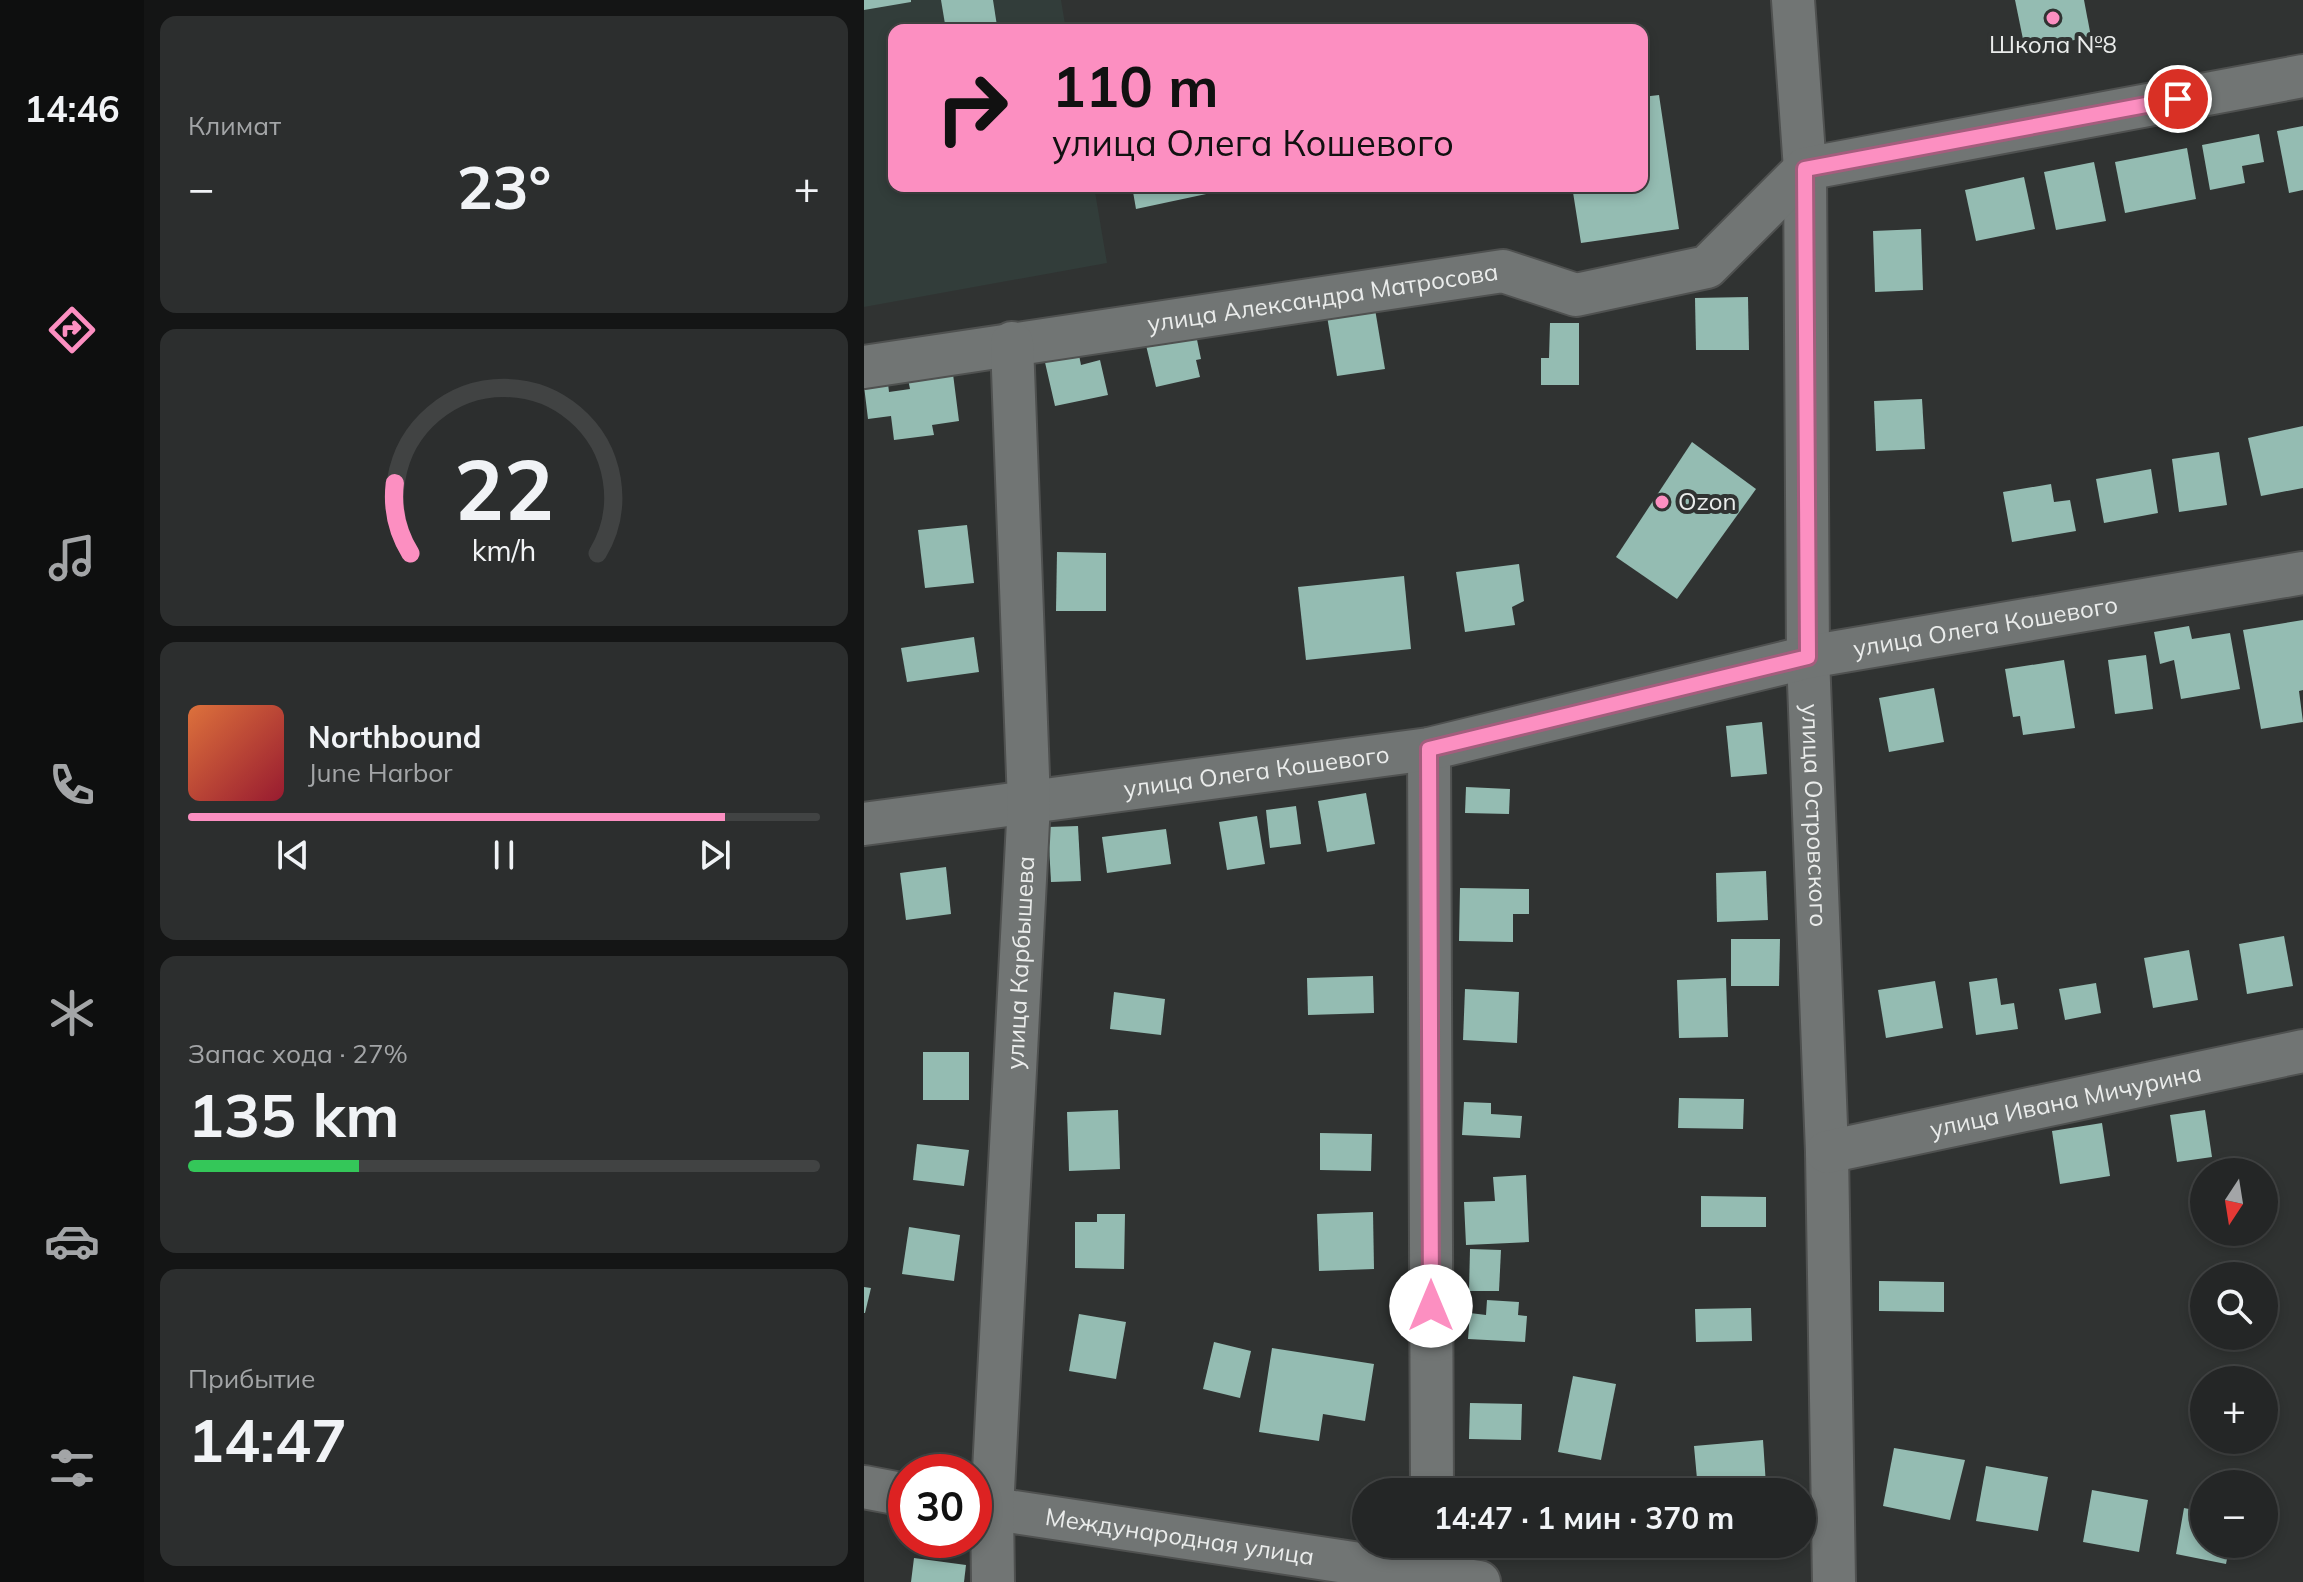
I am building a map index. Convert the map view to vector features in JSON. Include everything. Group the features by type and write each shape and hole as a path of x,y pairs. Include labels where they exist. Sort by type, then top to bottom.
{"street":[{"name":"улица Островского","path":"1793,0 1805,169 1808,657 1827,1152 1834,1582"},
{"path":"1805,169 2303,76"},
{"name":"улица Александра Матросова","path":"864,367 1503,271 1576,295 1707,267 1805,169"},
{"name":"улица Карбышева","path":"987,1454 1029,803 1012,343"},
{"name":"улица Олега Кошевого","path":"864,824 1429,749 1808,657 2303,573"},
{"path":"1429,749 1432,1478"},
{"name":"улица Ивана Мичурина","path":"1827,1152 2303,1051"},
{"path":"864,1487 888,1492"},
{"name":"Международная улица","path":"992,1509 1432,1567 1479,1582"},
{"name":"улица Карбышева","path":"990,1558 993,1582"}],"shaded area":[{"path":"864,0 1061,0 1065,24 888,24 888,192 1095,192 1107,263 864,307"}],"building":[{"path":"864,0 911,0 911,2 864,10"},
{"path":"941,0 993,0 997,24 945,24"},
{"name":"Школа №8","path":"2015,0 2084,0 2091,37 2025,49"},
{"path":"1659,95 1679,229 1581,243 1573,192 1648,192 1648,96"},
{"path":"2303,126 2303,190 2289,193 2277,131"},
{"path":"2259,134 2264,162 2242,166 2245,183 2210,190 2202,145"},
{"path":"2187,148 2196,199 2125,213 2115,162"},
{"path":"2094,162 2106,221 2056,230 2044,172"},
{"path":"2024,177 2035,229 1976,241 1965,190"},
{"path":"1133,192 1216,192 1136,209"},
{"path":"1921,229 1923,290 1875,292 1873,231"},
{"path":"1373,297 1385,369 1337,376 1325,304"},
{"path":"1748,297 1749,350 1696,350 1695,298"},
{"path":"1550,323 1579,323 1579,385 1541,385 1541,358 1549,358"},
{"path":"1195,330 1201,359 1196,360 1200,377 1156,387 1145,341"},
{"path":"1078,350 1081,365 1100,360 1108,395 1055,406 1044,358"},
{"path":"886,367 889,392 910,389 908,379 953,374 959,421 932,425 934,435 894,440 891,416 868,419 864,386"},
{"path":"1922,399 1925,449 1876,451 1874,401"},
{"path":"2303,426 2303,488 2261,496 2248,438"},
{"path":"1692,442 1756,489 1677,599 1616,557"},
{"path":"2219,452 2227,505 2179,512 2172,459"},
{"path":"2151,469 2158,513 2104,523 2096,479"},
{"path":"2051,484 2054,502 2070,500 2076,531 2012,542 2003,492"},
{"path":"967,525 974,583 925,588 918,530"},
{"path":"1057,552 1106,553 1106,611 1056,611"},
{"path":"1519,564 1524,601 1512,607 1515,625 1465,632 1456,572"},
{"path":"1404,576 1411,649 1306,660 1298,587"},
{"path":"2303,620 2303,690 2299,691 2303,722 2261,729 2243,630"},
{"path":"2189,626 2192,639 2230,633 2240,689 2181,699 2174,660 2160,664 2154,632"},
{"path":"974,637 979,672 907,682 901,648"},
{"path":"2146,655 2153,709 2115,714 2108,660"},
{"path":"2064,660 2075,728 2023,735 2020,716 2013,717 2005,669"},
{"path":"1934,688 1944,742 1889,752 1879,698"},
{"path":"1762,722 1767,774 1731,777 1726,726"},
{"path":"1466,787 1510,789 1509,814 1465,813"},
{"path":"1366,793 1375,844 1327,852 1318,801"},
{"path":"1296,806 1301,844 1270,848 1266,810"},
{"path":"1257,816 1265,864 1227,870 1219,822"},
{"path":"1078,826 1081,881 1051,882 1048,827"},
{"path":"1166,829 1171,864 1107,873 1102,837"},
{"path":"946,867 951,914 906,920 900,873"},
{"path":"1766,871 1768,920 1717,922 1716,873"},
{"path":"1460,888 1529,889 1529,914 1513,914 1513,942 1459,941"},
{"path":"2284,936 2293,986 2247,994 2239,944"},
{"path":"1731,939 1780,939 1779,986 1731,986"},
{"path":"2189,950 2198,1000 2153,1008 2144,958"},
{"path":"1373,976 1374,1013 1308,1015 1307,978"},
{"path":"1726,978 1728,1037 1679,1038 1677,980"},
{"path":"1997,978 2001,1005 2014,1003 2018,1029 1976,1035 1969,982"},
{"path":"1935,981 1943,1028 1886,1038 1878,990"},
{"path":"2096,983 2101,1013 2065,1020 2059,989"},
{"path":"1465,989 1519,992 1517,1043 1463,1040"},
{"path":"1114,992 1165,999 1161,1035 1110,1029"},
{"path":"923,1052 969,1052 969,1100 923,1100"},
{"path":"1679,1098 1744,1099 1743,1129 1678,1128"},
{"path":"1464,1102 1491,1103 1491,1114 1522,1116 1520,1138 1462,1135"},
{"path":"1118,1110 1120,1169 1069,1171 1067,1112"},
{"path":"2205,1110 2212,1157 2177,1162 2170,1115"},
{"path":"2102,1123 2110,1176 2060,1184 2052,1131"},
{"path":"1320,1133 1372,1134 1371,1171 1320,1170"},
{"path":"917,1144 969,1150 964,1186 913,1180"},
{"path":"1526,1175 1529,1242 1466,1245 1464,1202 1495,1201 1493,1177"},
{"path":"1701,1196 1766,1197 1766,1227 1701,1227"},
{"path":"1373,1212 1374,1269 1319,1271 1317,1214"},
{"path":"1097,1214 1125,1214 1124,1269 1075,1268 1075,1222 1097,1222"},
{"path":"909,1227 960,1235 954,1281 902,1274"},
{"path":"1470,1249 1501,1250 1499,1291 1469,1291"},
{"path":"1879,1281 1944,1282 1944,1312 1879,1311"},
{"path":"864,1287 871,1288 865,1313 864,1313"},
{"path":"1487,1300 1519,1302 1518,1315 1527,1316 1525,1342 1468,1339 1470,1313 1486,1315"},
{"path":"1751,1308 1752,1341 1696,1342 1695,1309"},
{"path":"1079,1314 1126,1322 1116,1379 1069,1371"},
{"path":"1214,1342 1251,1351 1240,1398 1203,1389"},
{"path":"1272,1348 1374,1364 1365,1421 1323,1414 1319,1441 1259,1432"},
{"path":"1573,1376 1616,1384 1601,1460 1558,1452"},
{"path":"1470,1403 1522,1404 1521,1440 1469,1439"},
{"path":"1763,1440 1766,1478 1697,1478 1694,1446"},
{"path":"1894,1448 1965,1460 1950,1520 1883,1506"},
{"path":"1986,1466 2048,1477 2038,1531 1976,1521"},
{"path":"2092,1490 2148,1500 2139,1552 2083,1542"},
{"path":"2184,1508 2190,1509 2190,1557 2176,1554"},
{"path":"914,1558 966,1565 964,1582 911,1582"},
{"path":"2196,1558 2227,1558 2226,1564"}],"place":[{"name":"Школа №8","path":"2053,18"},
{"name":"Ozon","path":"1662,502"}],"route":[{"path":"1431,1306 1429,749 1808,657 1805,169 2178,99"}]}
